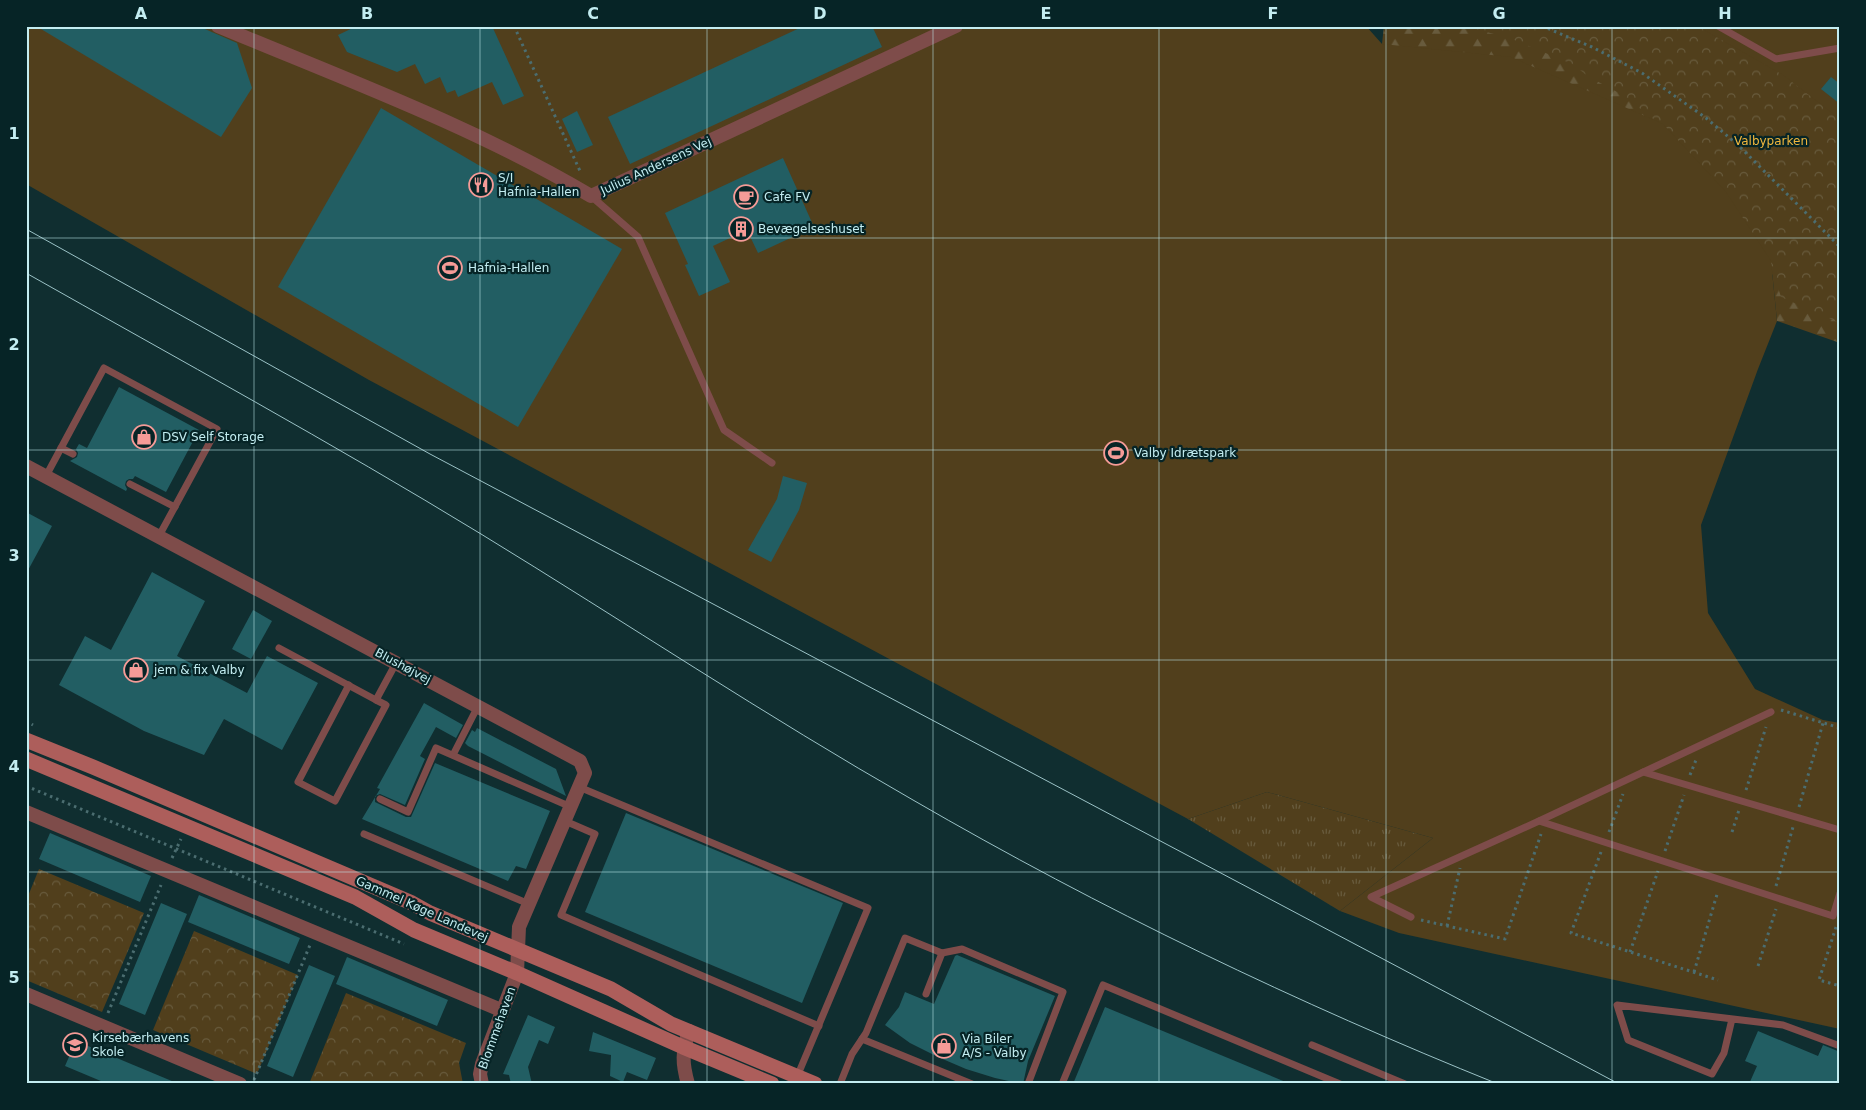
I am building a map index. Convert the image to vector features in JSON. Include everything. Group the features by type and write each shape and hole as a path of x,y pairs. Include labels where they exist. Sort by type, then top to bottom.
{"main road":[{"name":"Gammel Køge Landevej","path":"26,740 611,989 671,1024 796,1080 815,1084"},
{"name":"Gammel Køge Landevej","path":"26,760 355,897 414,930 517,973 684,1048 772,1084"}],"street":[{"name":"Julius Andersens Vej","path":"218,26 421,111 548,171 591,196 956,26"},
{"name":"Blushøjvej","path":"26,466 580,761 585,773 519,927 517,973"},
{"path":"26,812 501,1010"},
{"name":"Blommehaven","path":"482,1084 480,1074 482,1064 501,1010 517,973"},
{"path":"26,994 240,1084"},
{"path":"688,1084 683,1066 684,1048 689,1031"}],"lane":[{"path":"1718,26 1776,59 1840,48"},
{"path":"591,196 638,237 724,430 772,463"},
{"path":"46,476 104,368 217,429 159,536"},
{"path":"61,448 73,454"},
{"path":"130,484 175,507"},
{"path":"279,648 386,706 335,801 298,782 349,686"},
{"path":"376,700 396,663"},
{"path":"452,755 478,706"},
{"path":"1411,917 1371,897 1463,855 1542,822 1628,779 1771,712"},
{"path":"380,799 408,812 436,748 571,807"},
{"path":"1643,772 1840,830"},
{"path":"580,786 868,908 796,1080"},
{"path":"565,821 596,834 561,915 819,1026"},
{"path":"1542,822 1833,916 1840,893"},
{"path":"364,834 529,904"},
{"path":"840,1084 852,1054 869,1027 905,938 942,953 962,949 1063,992 1028,1084"},
{"path":"926,994 942,953"},
{"path":"1062,1084 1103,984 1340,1084"},
{"path":"1732,1019 1724,1053 1712,1074 1628,1040 1617,1005 1783,1025 1840,1046"},
{"path":"862,1039 972,1084"},
{"path":"1312,1045 1405,1084"}],"path":[{"path":"514,26 591,196"},
{"path":"1542,26 1592,47 1642,73 1706,118 1738,145 1840,246"},
{"path":"1732,832 1771,712 1778,709 1840,728"},
{"path":"1628,779 1571,933 1718,980"},
{"path":"26,786 411,947"},
{"path":"1411,917 1505,938 1542,822"},
{"path":"103,1026 186,826"},
{"path":"1447,926 1463,855"},
{"path":"1694,972 1722,880"},
{"path":"1758,966 1779,898"},
{"path":"1833,916 1838,917 1819,980 1840,986"},
{"path":"252,1084 315,933"}],"green space":[{"name":"Valby Idrætspark","path":"26,26 1366,26 1382,44 1511,57 1663,124 1726,192 1771,261 1777,321 1701,525 1708,613 1755,689 1823,720 1840,723 1840,1029 1399,933 1340,911 1433,838 1267,792 1188,819 369,380 26,184"},
{"path":"1384,26 1501,26 1589,56 1840,260 1840,343 1777,321 1771,261 1382,44"},
{"name":"Valbyparken","path":"1465,26 1707,26 1840,106 1840,323 1781,297 1776,281 1749,230 1734,212 1710,174 1656,121 1621,94 1589,77 1572,64 1512,39"},
{"path":"1697,26 1840,26 1840,119 1783,75"},
{"path":"1267,792 1433,838 1340,911 1188,819"},
{"path":"39,869 144,913 102,1012 26,980 26,901"},
{"path":"194,931 298,975 257,1074 153,1030"},
{"path":"346,993 466,1043 459,1063 463,1084 309,1084"}],"building":[{"path":"36,26 198,26 237,43 252,88 221,137"},
{"path":"357,26 492,26 524,96 503,105 492,82 458,97 455,90 447,93 440,77 425,84 415,64 397,72 347,52 338,35"},
{"path":"804,26 872,26 882,47 630,164 608,117"},
{"path":"1831,77 1840,84 1840,104 1821,89"},
{"name":"Hafnia-Hallen","path":"381,108 622,249 518,427 278,287"},
{"path":"577,111 593,145 577,152 562,119"},
{"name":"Bevægelseshuset","path":"783,158 814,227 758,253 747,230 713,246 730,282 699,296 685,265 688,264 665,213"},
{"name":"DSV Self Storage","path":"119,387 199,430 166,492 135,476 133,479 126,481 126,491 70,461 77,457 76,449 79,444 87,448"},
{"path":"783,476 807,483 799,510 771,562 748,550 777,499"},
{"path":"26,512 52,526 26,574"},
{"name":"jem & fix Valby","path":"152,572 205,601 177,656 247,693 267,656 318,683 282,750 224,719 204,755 144,731 59,685 85,636 111,650"},
{"path":"253,610 272,621 251,659 232,649"},
{"path":"424,703 463,725 456,738 436,727 420,756 425,759 405,805 380,794 376,796 380,789 377,788"},
{"path":"477,728 556,769 566,796 468,746 465,743 472,730 475,732"},
{"path":"435,763 550,811 526,869 516,866 508,881 362,819 375,797 375,802 406,817 411,817"},
{"path":"626,813 843,903 802,1003 585,912"},
{"path":"50,833 151,876 140,902 39,859"},
{"path":"199,895 300,938 289,964 188,922"},
{"path":"161,903 187,914 145,1015 119,1004"},
{"path":"957,955 1055,996 1028,1061 1023,1084 966,1069 910,1043 885,1025 899,1007 905,992 934,1004"},
{"path":"347,957 448,1000 437,1026 336,984"},
{"path":"309,965 335,976 293,1077 267,1066"},
{"path":"1105,1007 1288,1083 1288,1084 1073,1084"},
{"path":"528,1015 555,1027 548,1044 539,1040 528,1067 532,1084 511,1084 509,1075 503,1074"},
{"path":"1758,1031 1818,1056 1823,1045 1840,1052 1840,1084 1749,1084 1757,1066 1745,1061"},
{"path":"593,1032 656,1058 647,1080 627,1072 623,1082 610,1076 611,1055 589,1051"},
{"path":"76,1041 179,1084 108,1084 65,1066"}],"tram line":[{"path":"26,229 430,454 1619,1084"},
{"path":"26,273 425,500 858,768 984,840 1055,879 1274,987 1348,1021 1498,1084"}],"place":[{"name":"S/I Hafnia-Hallen","path":"481,185"},
{"name":"Cafe FV","path":"746,197"},
{"name":"Bevægelseshuset","path":"741,229"},
{"name":"Hafnia-Hallen","path":"450,268"},
{"name":"DSV Self Storage","path":"144,437"},
{"name":"Valby Idrætspark","path":"1116,453"},
{"name":"jem & fix Valby","path":"136,670"},
{"name":"Kirsebærhavens Skole","path":"75,1045"},
{"name":"Via Biler A/S - Valby","path":"944,1046"}]}
